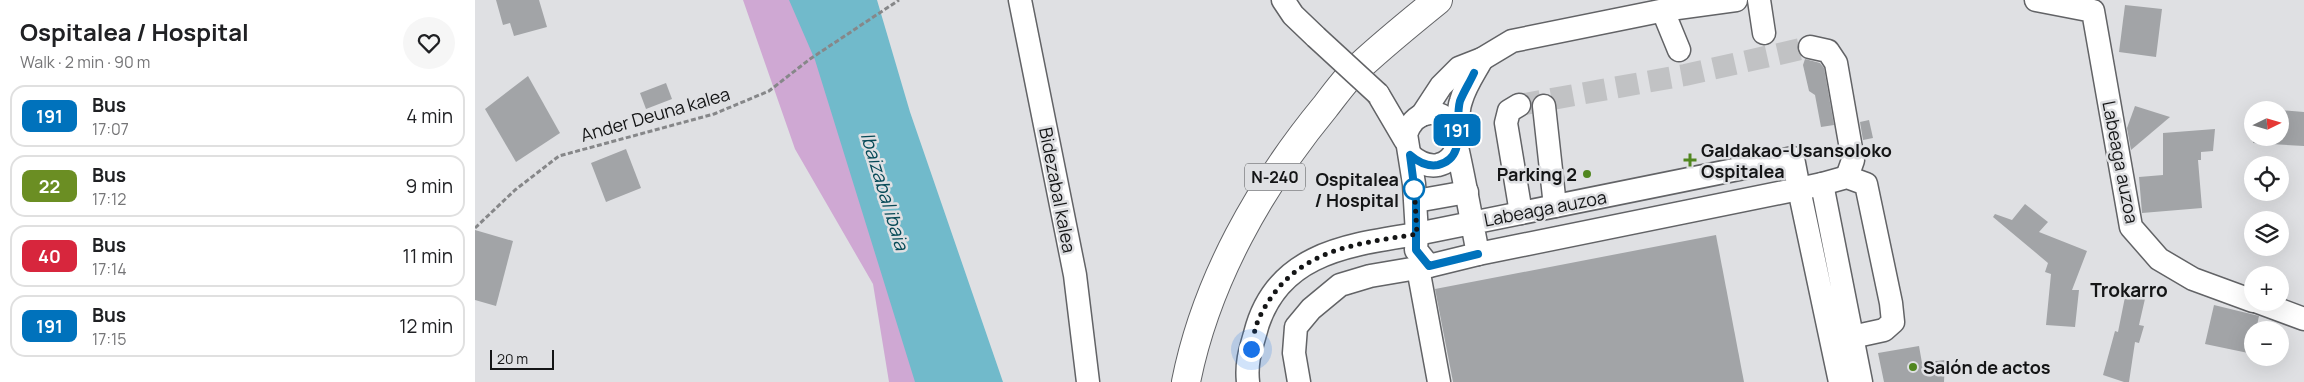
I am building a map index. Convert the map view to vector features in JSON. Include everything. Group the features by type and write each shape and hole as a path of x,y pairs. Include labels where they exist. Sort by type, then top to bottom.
{"highway":[{"name":"N-240","path":"1186,382 1201,322 1225,262 1256,207 1305,132 1358,67 1432,5"}],"street":[{"name":"Bidezabal kalea","path":"1020,0 1075,275 1089,382"},
{"path":"1283,0 1293,14 1315,37 1378,94 1422,115"},
{"path":"1422,115 1441,86 1459,68 1481,59 1512,41 1663,11 1737,0"},
{"path":"1759,0 1764,33"},
{"name":"Labeaga auzoa","path":"2036,0 2093,11 2131,227 2159,259 2193,279 2244,298"},
{"path":"1663,11 1679,50"},
{"path":"1810,47 1828,51 1836,63 1853,160 1847,177 1866,184 1891,303 1893,322 1885,330 1852,337"},
{"path":"1378,94 1408,148 1424,164 1432,166 1448,160 1457,139 1460,102 1481,59"},
{"path":"1519,105 1509,111 1506,123 1521,213"},
{"path":"1544,106 1555,206"},
{"path":"1248,382 1247,365 1259,317 1282,281 1314,258 1350,244 1417,234 1472,223 1457,139 1447,118 1430,113 1422,115 1412,122 1406,134 1416,201 1417,234 1416,250 1423,267 1439,382"},
{"name":"Labeaga auzoa","path":"1840,382 1799,189 1793,158 1472,223 1478,254 1799,189 1847,177"},
{"path":"1822,184 1861,382"},
{"path":"1416,201 1467,192"},
{"path":"1299,382 1294,353 1296,327 1311,309 1340,285 1371,276 1423,267 1478,254"},
{"path":"2281,311 2304,320"}],"path":[{"name":"Ander Deuna kalea","path":"475,228 515,190 559,156 714,114 769,91 810,59 899,0"}],"shaded area":[{"path":"743,0 870,0 970,382 889,382 873,284 795,149"}],"water":[{"name":"Ibaizabal ibaia","path":"789,0 877,0 910,112 1003,382 915,382 815,60"}],"building":[{"path":"496,0 539,0 547,27 514,36 510,23 503,25"},
{"path":"2125,5 2162,9 2156,57 2119,52"},
{"path":"1805,59 1820,63 1824,68 1834,125 1821,127 1815,95 1809,91 1803,65"},
{"path":"528,76 560,133 516,162 485,109"},
{"path":"666,83 672,99 646,109 640,93"},
{"path":"2135,106 2170,117 2131,150 2127,128"},
{"path":"2289,111 2304,112 2304,146 2289,145"},
{"path":"1869,120 1873,138 1863,140 1860,122"},
{"path":"2215,129 2213,151 2201,152 2201,160 2198,160 2202,208 2142,213 2139,177 2163,175 2163,133"},
{"path":"626,149 641,188 606,202 591,163"},
{"path":"2025,204 2048,222 2039,232 2087,251 2072,290 2079,290 2075,327 2046,325 2051,274 2045,272 2048,263 1993,217 1995,214 2012,220"},
{"path":"475,230 513,241 496,306 475,300"},
{"path":"1716,235 1744,382 1453,382 1435,289"},
{"path":"2127,287 2147,290 2139,325 2144,326 2139,343 2135,342 2129,382 2124,382 2103,375 2115,331 2118,332"},
{"path":"2214,305 2259,316 2258,321 2244,321 2244,352 2205,344"},
{"name":"Salón de actos","path":"1919,346 1922,363 1945,360 1944,382 1884,382 1878,353"}],"tunnel":[{"path":"1519,105 1685,75 1810,47"}],"bus line":[{"name":"191","path":"1474,73 1460,102 1458,139 1454,154 1441,164 1432,166 1416,161 1410,155 1416,201 1416,250 1429,266 1478,254"}],"place":[{"name":"Galdakao-Usansoloko Ospitalea","path":"1690,160"},
{"name":"Parking 2","path":"1587,174"},
{"name":"Ospitalea / Hospital","path":"1414,189"},
{"name":"Salón de actos","path":"1913,367"}],"district":[{"name":"Trokarro","path":"2129,290"}],"route":[{"path":"1251,349 1259,317 1282,281 1314,258 1350,244 1417,234 1414,184 1414,189"}]}
